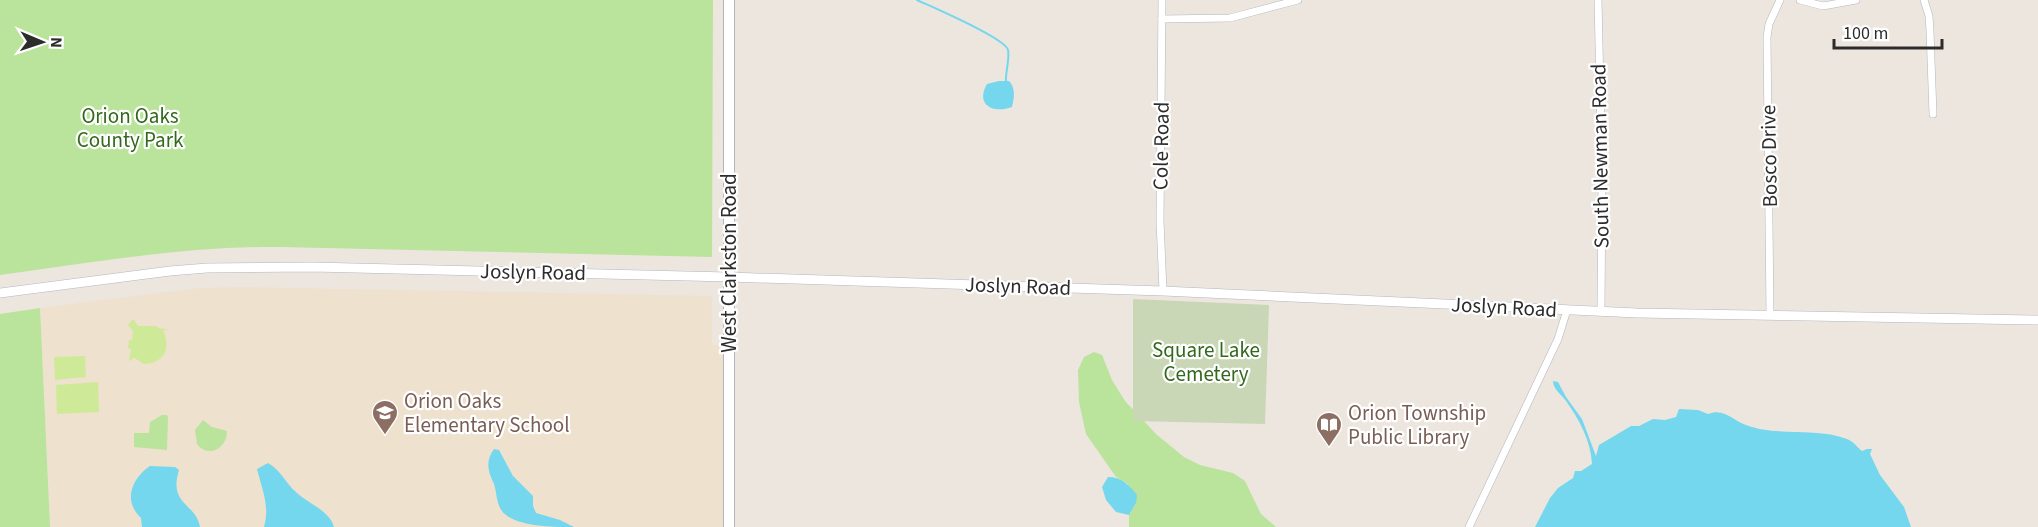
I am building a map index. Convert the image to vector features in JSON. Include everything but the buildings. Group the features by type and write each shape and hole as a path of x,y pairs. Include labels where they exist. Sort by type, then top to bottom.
{"main road":[{"name":"West Clarkston Road","path":"729,0 729,527"}],"street":[{"name":"Cole Road","path":"1162,0 1160,221 1163,291"},
{"path":"1162,19 1230,18 1298,0"},
{"name":"South Newman Road","path":"1598,0 1602,177 1601,312"},
{"name":"Bosco Drive","path":"1770,315 1767,37 1769,24 1780,0"},
{"path":"1800,0 1823,6 1856,0"},
{"path":"1924,0 1929,16 1933,114"},
{"name":"Joslyn Road","path":"0,293 170,271 229,267 313,267 1163,291 1601,312 2038,320"},
{"path":"1469,527 1558,339 1567,310"}],"shaded area":[{"name":"Orion Oaks Elementary School","path":"199,288 712,296 712,345 724,346 725,527 50,527 40,308"}],"green space":[{"name":"Orion Oaks County Park","path":"0,0 713,0 712,257 246,247 140,256 0,275"},
{"name":"Square Lake Cemetery","path":"1133,299 1269,305 1265,424 1133,421"},
{"path":"40,308 50,527 0,527 0,314"},
{"path":"133,319 138,326 155,326 171,330 163,330 166,348 157,361 144,364 133,357 129,361 131,349 128,348 129,340 132,340 133,331 128,325"},
{"path":"1094,352 1102,355 1112,380 1125,401 1157,435 1184,457 1200,465 1233,473 1245,481 1261,514 1276,527 1129,527 1129,515 1136,503 1127,483 1116,477 1086,434 1079,402 1078,370 1084,357"},
{"path":"85,356 86,377 55,380 54,357"},
{"path":"98,382 99,412 57,414 56,385"},
{"path":"162,415 168,417 167,450 134,447 134,433 149,433 150,422"},
{"path":"203,420 212,427 227,431 221,447 207,451 197,444 195,430"}],"water":[{"path":"1009,81 1013,87 1012,107 998,109 988,106 985,102 983,97 987,84"},
{"path":"1553,381 1558,382 1582,419 1596,456 1599,445 1631,426 1639,426 1653,419 1665,420 1676,417 1679,409 1698,410 1708,414 1719,412 1741,423 1770,431 1835,435 1849,440 1862,451 1872,449 1870,454 1880,475 1904,507 1911,527 1535,527 1550,498 1558,488 1573,478 1575,471 1581,471 1592,464 1589,447 1580,423 1556,389"},
{"path":"494,449 499,450 513,476 533,496 536,513 574,527 525,523 502,511 488,467 489,458"},
{"path":"268,463 297,493 328,516 334,527 264,527 266,505 257,469"},
{"path":"150,466 175,467 179,470 177,490 200,527 142,527 141,518 132,505 132,490 138,477"},
{"path":"1108,477 1125,482 1137,495 1136,503 1129,515 1116,512 1106,500 1102,487"}],"waterway":[{"path":"917,0 982,31 1004,45 1008,50 1006,83"}],"place":[{"name":"Orion Oaks Elementary School","path":"385,436"},
{"name":"Orion Township Public Library","path":"1329,448"}]}
